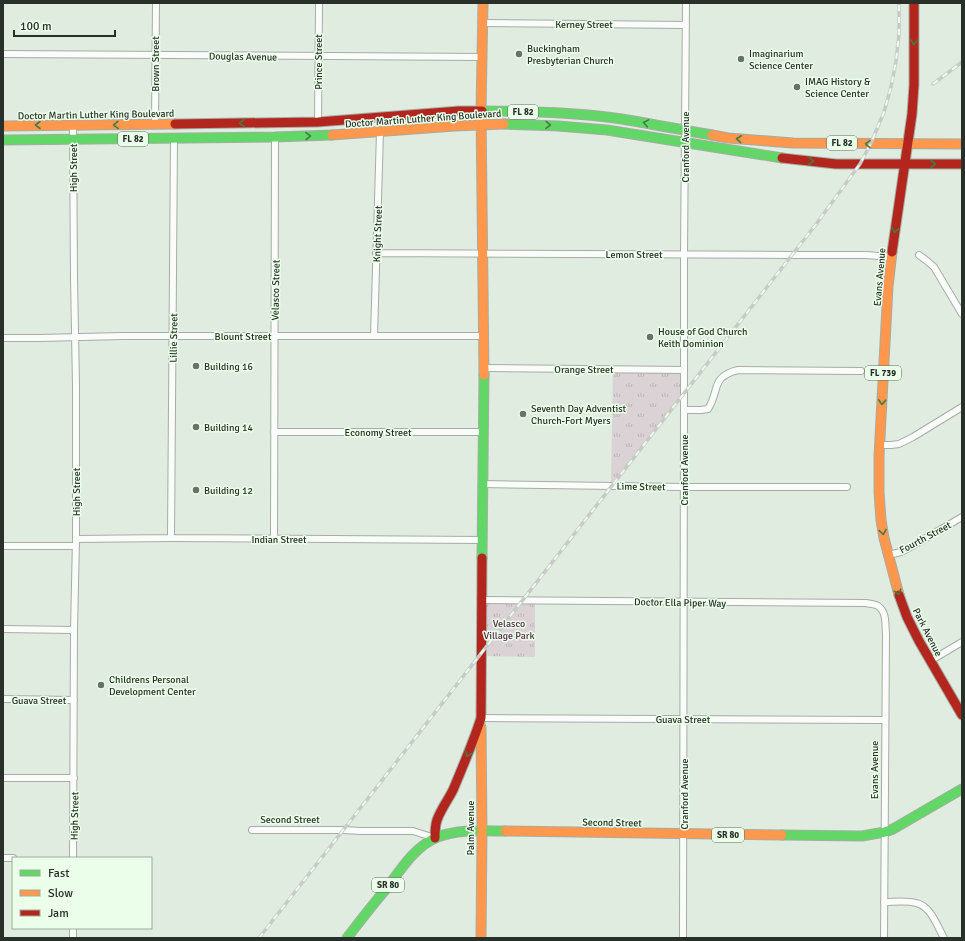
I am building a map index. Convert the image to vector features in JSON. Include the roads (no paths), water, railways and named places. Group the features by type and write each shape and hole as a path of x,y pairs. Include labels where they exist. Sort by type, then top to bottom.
{"main road":[{"name":"Palm Avenue","path":"481,938 482,484 484,368 481,111 483,3"},
{"name":"Evans Avenue","path":"888,554 881,520 879,492 886,314 891,257 912,114 914,85 914,3"},
{"name":"Doctor Martin Luther King Boulevard","path":"3,126 313,122 459,111 481,111 564,113 622,119 728,138 753,140 794,143 907,144"},
{"path":"275,137 281,130 297,129 313,122"},
{"path":"213,136 220,132 252,131 256,129 260,123"},
{"name":"Doctor Martin Luther King Boulevard","path":"3,140 174,138 213,136 275,137 352,134 455,126 513,124 607,130 798,160 850,164 962,164"},
{"name":"FL 82","path":"907,144 962,144"},
{"name":"Park Avenue","path":"888,554 898,592 907,617 930,661 962,715"},
{"path":"435,838 435,827 438,819 460,773 481,718"},
{"name":"Second Street","path":"435,838 450,833 461,832 849,836 872,834 885,832 903,824 962,789"},
{"name":"SR 80","path":"347,938 413,854 421,846 435,838"}],"street":[{"name":"Brown Street","path":"155,124 156,3"},
{"name":"Prince Street","path":"313,122 318,56 319,3"},
{"name":"Cranford Avenue","path":"683,938 686,3"},
{"name":"Kerney Street","path":"483,23 686,25"},
{"name":"Douglas Avenue","path":"3,54 483,57"},
{"name":"High Street","path":"73,857 76,546 74,125"},
{"name":"Knight Street","path":"374,336 380,132"},
{"name":"Velasco Street","path":"274,539 275,137"},
{"name":"Lillie Street","path":"171,538 174,138"},
{"name":"Lemon Street","path":"376,253 866,255 891,257"},
{"path":"919,255 934,267 962,314"},
{"name":"Blount Street","path":"3,338 173,336 483,336"},
{"name":"Orange Street","path":"484,368 684,370"},
{"path":"684,410 708,409 713,402 717,385 722,377 738,370 861,371"},
{"path":"880,445 899,444 962,407"},
{"name":"Economy Street","path":"274,432 483,432"},
{"name":"Lime Street","path":"482,484 684,487 847,487"},
{"name":"Fourth Street","path":"888,554 907,549 962,517"},
{"name":"Indian Street","path":"76,539 171,538 482,540"},
{"path":"3,546 76,546"},
{"name":"Doctor Ella Piper Way","path":"482,600 866,603 877,605"},
{"name":"Evans Avenue","path":"877,605 883,610 885,620 884,938"},
{"path":"3,630 74,630"},
{"path":"930,661 962,642"},
{"name":"Guava Street","path":"3,700 74,700"},
{"name":"Guava Street","path":"481,718 885,720"},
{"path":"3,778 74,778"},
{"name":"Second Street","path":"252,830 413,831 435,838"},
{"path":"884,902 915,903 923,906 930,914 944,938"}],"railway":[{"path":"259,938 817,223 860,164 884,112 891,87 899,34 899,3"},
{"path":"933,84 962,62"}],"place":[{"name":"Buckingham Presbyterian Church","path":"519,54"},
{"name":"Imaginarium Science Center","path":"741,59"},
{"name":"IMAG History & Science Center","path":"797,87"},
{"name":"House of God Church Keith Dominion","path":"650,337"},
{"name":"Building 16","path":"196,366"},
{"name":"Seventh Day Adventist Church-Fort Myers","path":"523,414"},
{"name":"Building 14","path":"196,427"},
{"name":"Building 12","path":"196,490"},
{"name":"Childrens Personal Development Center","path":"101,685"}],"park label":[{"name":"Velasco Village Park","path":"509,628"}]}
